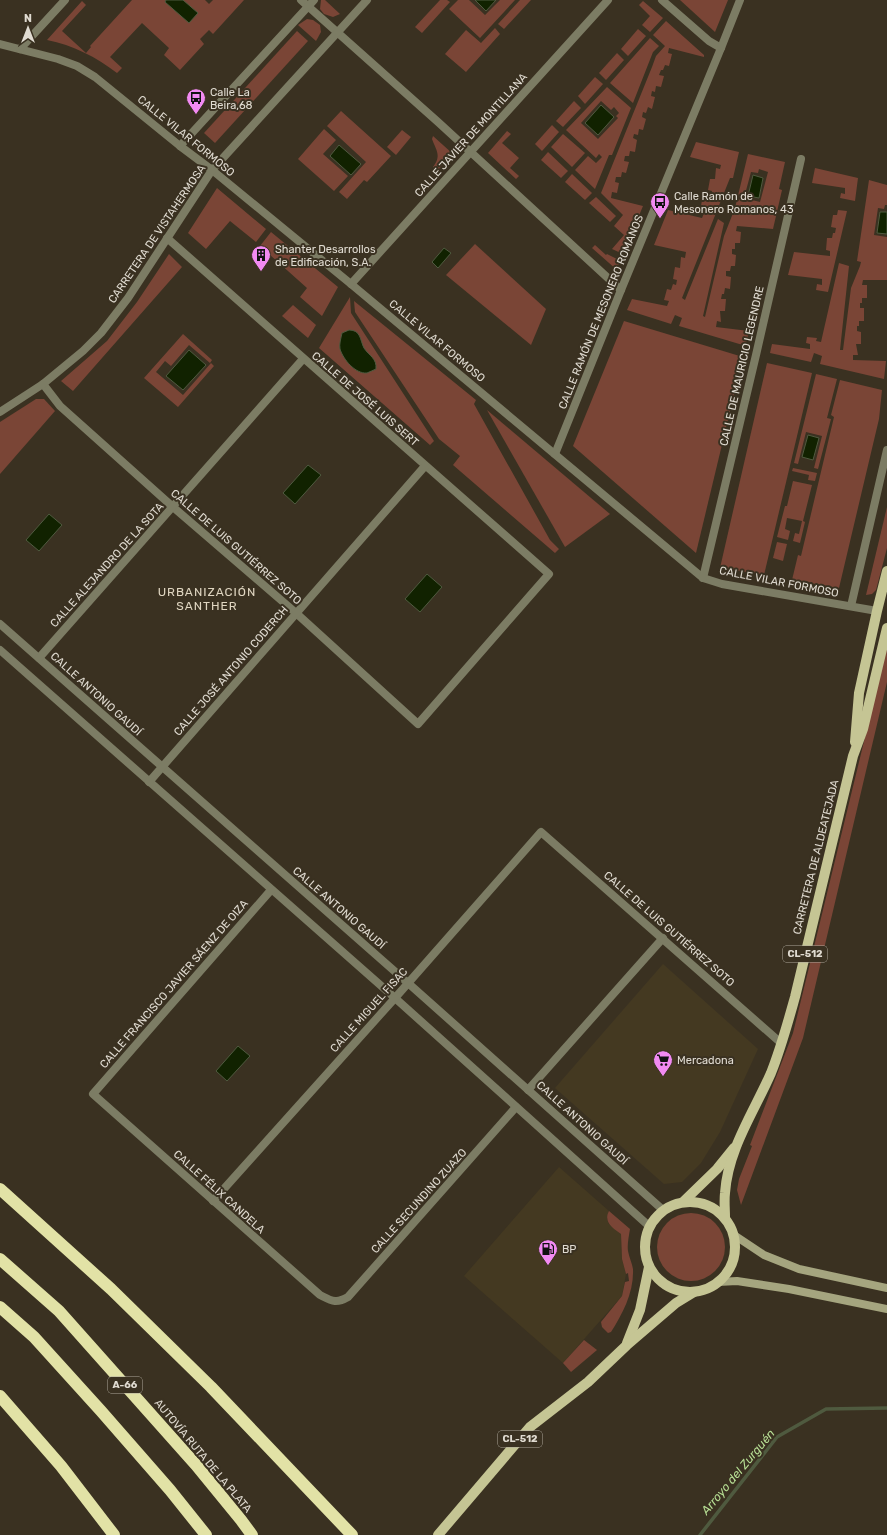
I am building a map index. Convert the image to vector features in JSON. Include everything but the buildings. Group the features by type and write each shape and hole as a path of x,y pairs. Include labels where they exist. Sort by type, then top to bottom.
{"highway":[{"path":"0,1189 111,1288 206,1382 352,1535"},
{"name":"AUTOVÍA RUTA DE LA PLATA","path":"0,1259 59,1312 196,1465 252,1535"},
{"path":"0,1307 34,1337 101,1411 170,1490 206,1535"},
{"path":"0,1396 61,1466 114,1535"}],"main road":[{"name":"CARRETERA DE ALDEATEJADA","path":"725,1217 724,1193 736,1144 771,1072 795,997 853,756 859,693 887,571"},
{"path":"872,693 871,663 882,621 877,611 885,605 887,597"},
{"name":"CARRETERA DE ALDEATEJADA","path":"853,756 864,729 887,628"},
{"name":"CARRETERA DE ALDEATEJADA","path":"683,1202 716,1169 736,1144"},
{"name":"CL-512","path":"683,1202 699,1202 713,1207 725,1217 734,1235 736,1248 734,1261 728,1272 718,1282 707,1289 694,1292 680,1291 668,1286 657,1278 649,1267 645,1253 645,1239 649,1226 655,1217 672,1205 683,1202"},
{"path":"734,1235 764,1255 799,1269 887,1288"},
{"name":"CL-512","path":"626,1345 640,1310 649,1267"},
{"path":"718,1282 737,1281 758,1284 887,1309"},
{"name":"CL-512","path":"438,1535 530,1427 588,1382 626,1345 676,1303 694,1292"}],"street":[{"path":"20,49 64,0"},
{"path":"301,0 311,3 338,32 621,290"},
{"name":"CARRETERA DE VISTAHERMOSA","path":"0,412 44,384 83,351 101,333 128,298 212,170 367,0"},
{"name":"CALLE JAVIER DE MONTILLANA","path":"351,284 608,0"},
{"path":"662,0 710,41 721,48"},
{"name":"CALLE RAMÓN DE MESONERO ROMANOS","path":"555,454 740,0"},
{"path":"180,146 311,3"},
{"name":"CALLE VILAR FORMOSO","path":"0,44 70,64 95,76 351,284 703,578 722,584 877,611"},
{"name":"CALLE DE MAURICIO LEGENDRE","path":"703,578 801,159"},
{"name":"CALLE DE JOSÉ LUIS SERT","path":"167,238 549,574 418,724"},
{"name":"CALLE ALEJANDRO DE LA SOTA","path":"39,658 303,359"},
{"name":"CALLE DE LUIS GUTIÉRREZ SOTO","path":"44,384 60,406 173,507 296,613 418,724"},
{"path":"851,606 887,450"},
{"name":"CALLE JOSÉ ANTONIO CODERCH","path":"149,782 425,466"},
{"name":"CALLE ANTONIO GAUDÍ","path":"0,624 408,983 663,1210"},
{"path":"0,650 395,998 649,1226"},
{"name":"CALLE DE LUIS GUTIÉRREZ SOTO","path":"541,832 781,1043"},
{"name":"CALLE MIGUEL FISAC","path":"213,1201 541,832"},
{"name":"CALLE FRANCISCO JAVIER SÁENZ DE OIZA","path":"93,1094 271,890"},
{"path":"528,1090 663,938"},
{"name":"CALLE FÉLIX CANDELA","path":"93,1094 320,1295 333,1302"},
{"name":"CALLE SECUNDINO ZUAZO","path":"333,1302 343,1300 348,1297 516,1107"}],"shaded area":[{"path":"132,0 205,0 209,4 213,0 244,0 213,34 209,30 200,39 204,44 180,70 164,55 169,48 142,23 110,57 122,68 117,73 84,52 47,40 82,1 86,5 62,31 86,53 91,47 90,46"},
{"path":"166,0 183,0 198,13 189,23 165,2"},
{"path":"321,0 325,0 340,14 333,17 324,14 320,9"},
{"path":"440,0 447,0 450,2 422,33 415,27"},
{"path":"458,0 469,0 485,15 500,0 515,0 480,38 449,9"},
{"path":"475,0 496,0 486,11"},
{"path":"520,0 531,0 504,29 498,24"},
{"path":"680,0 728,0 715,32"},
{"path":"643,1 663,18 650,32 642,25 650,16 639,5"},
{"path":"307,19 313,20 320,25 321,32 316,41 298,25"},
{"path":"666,21 704,55 704,57 669,48 668,53 672,54 669,66 665,65 659,75 664,76 661,87 656,86 655,92 652,91 651,96 655,97 652,109 648,107 646,113 643,112 642,117 646,119 643,130 639,129 638,135 634,134 633,138 637,140 635,152 630,151 629,156 625,156 624,161 629,162 626,173 622,172 621,177 616,177 615,182 619,183 617,193 612,192 611,198 643,206 623,254 612,249 624,235 614,226 623,215 601,193 656,56 665,46 653,35"},
{"path":"495,28 500,34 466,72 445,54 466,30 481,43"},
{"path":"638,29 646,36 628,56 621,49"},
{"path":"297,31 308,41 215,143 204,133"},
{"path":"650,38 659,46 653,52 633,103 610,83"},
{"path":"617,53 624,60 606,80 599,73"},
{"path":"595,77 603,84 585,104 578,96"},
{"path":"607,87 631,108 612,155 609,155 595,189 575,170 588,156 596,163 602,157 599,154 596,158 566,130","holes":["601,101 611,110 614,107 619,113 616,116 618,118 598,139 581,123"]},
{"path":"574,101 581,108 563,127 556,121"},
{"path":"601,105 614,117 598,135 585,123"},
{"path":"341,111 391,156 367,182 364,180 347,199 339,192 366,162 327,126"},
{"path":"552,125 559,132 542,151 535,144"},
{"path":"324,129 336,140 323,154 348,176 334,191 298,159"},
{"path":"402,130 411,137 396,155 387,147"},
{"path":"507,131 511,134 502,143 519,158 510,168 519,176 516,179 488,153"},
{"path":"563,134 585,153 572,167 551,147"},
{"path":"433,136 453,154 437,171 433,167 438,156 432,139"},
{"path":"196,138 214,153 205,155 200,153 195,146"},
{"path":"696,142 739,152 733,178 730,178 682,298 685,300 718,219 724,223 703,316 705,317 724,236 735,208 748,154 785,162 779,189 782,190 773,229 737,226 736,231 741,232 740,243 735,243 735,249 732,249 732,254 736,255 735,266 731,266 730,271 726,271 726,276 731,277 730,289 725,288 724,294 722,294 721,299 726,299 725,311 720,311 721,322 717,321 716,327 749,331 746,346 679,326 682,318 675,315 671,324 627,310 632,299 667,306 669,301 664,300 667,289 671,290 673,284 676,285 677,280 673,279 675,267 680,268 681,257 685,258 686,252 654,245 668,210 702,218 704,213 700,212 702,200 707,201 708,196 711,196 712,191 708,190 710,179 715,179 716,168 720,169 721,165 690,157","holes":["759,169 768,172 760,202 744,198 751,172 758,173"]},
{"path":"339,145 361,164 351,175 330,156"},
{"path":"548,152 568,171 561,178 541,160"},
{"path":"815,168 858,178 855,201 840,198 841,193 845,194 845,188 812,183"},
{"path":"572,174 592,193 585,200 565,182"},
{"path":"753,175 763,178 759,198 748,196"},
{"path":"869,180 887,185 887,205 885,205 884,209 878,208 874,235 887,237 887,280 863,280 862,285 867,285 867,298 862,298 862,303 860,303 860,308 864,308 864,321 859,321 859,326 857,326 857,331 861,332 861,344 856,344 858,355 853,355 853,360 886,361 884,379 820,364 822,356 814,353 811,362 770,353 772,344 810,349 810,344 806,343 807,337 817,338 816,341 821,342 839,263 849,266 840,350 843,350 851,288 861,262 857,261"},
{"path":"217,188 266,229 256,242 230,221 206,249 188,233"},
{"path":"596,197 616,216 610,222 589,203"},
{"path":"838,210 847,211 828,292 816,290 817,284 822,285 822,279 788,275 794,252 830,256 830,251 826,250 827,238 832,238 833,233 835,233 836,228 831,227 833,215 837,215"},
{"path":"880,212 887,212 887,234 877,233"},
{"path":"271,232 338,287 322,316 300,297 307,288 260,246"},
{"path":"475,244 546,309 531,345 446,275"},
{"path":"595,245 606,255 607,254 621,261 617,270 592,248"},
{"path":"444,248 451,253 438,268 432,262"},
{"path":"169,254 182,267 73,391 61,381 107,341 137,302"},
{"path":"350,297 351,313 434,441 430,445 319,348"},
{"path":"354,301 476,400 474,404 550,540 559,549 555,553 453,465 460,456 439,439 355,312"},
{"path":"293,305 316,325 308,338 282,316"},
{"path":"624,321 743,357 696,553 573,446"},
{"path":"353,330 360,336 364,348 375,362 376,369 363,373 350,365 344,357 340,349 340,341 342,333"},
{"path":"183,334 212,360 210,363 189,345 171,366 165,361 156,372 183,395 211,363 214,366 178,407 144,378"},
{"path":"189,350 206,365 183,390 166,376"},
{"path":"767,363 812,373 764,575 720,568"},
{"path":"816,374 837,379 827,418 831,419 818,469 814,468 822,436 806,432 798,464 794,463"},
{"path":"840,380 882,390 879,419 839,588 792,580 798,555 801,556 834,417 831,415"},
{"path":"36,399 44,399 55,411 0,474 0,422"},
{"path":"487,410 610,514 565,547"},
{"path":"808,435 819,438 813,460 802,457"},
{"path":"308,465 321,475 295,504 283,493"},
{"path":"793,468 817,473 815,481 808,480 809,475 792,471"},
{"path":"793,481 812,485 803,521 805,522 800,543 793,541 795,533 799,534 802,521 787,518 785,529 790,531 788,540 777,537"},
{"path":"887,507 887,548 876,590 872,594 866,595"},
{"path":"49,514 62,525 39,551 26,540"},
{"path":"777,542 787,544 783,561 773,558"},
{"path":"427,574 442,587 420,612 405,599"},
{"path":"887,647 887,682 803,1038 741,1205 737,1190 739,1179 752,1146 750,1145 793,1033"},
{"path":"663,964 758,1049 720,1132 701,1163 682,1182 664,1184 555,1088"},
{"path":"238,1046 250,1056 227,1081 216,1071"},
{"name":"BP","path":"559,1167 609,1211 607,1219 609,1224 621,1234 622,1259 626,1274 622,1296 563,1363 464,1276"},
{"path":"609,1211 630,1229 628,1253 633,1269 633,1278 627,1302 611,1332 608,1333 602,1327 601,1322 622,1296 625,1282 629,1281 628,1273 626,1274 622,1259 621,1234 608,1222 607,1215"},
{"path":"691,1213 704,1216 715,1223 722,1234 725,1247 722,1260 715,1271 704,1278 691,1281 678,1278 667,1271 660,1260 657,1247 660,1234 667,1223 678,1216"},
{"path":"584,1340 597,1350 571,1372 563,1363"}],"waterway":[{"name":"Arroyo del Zurguén","path":"700,1535 777,1437 826,1409 887,1408"}],"place":[{"name":"Calle La Beira,68","path":"196,115"},
{"name":"Calle Ramón de Mesonero Romanos, 43","path":"660,219"},
{"name":"Shanter Desarrollos de Edificación, S.A.","path":"261,272"},
{"name":"Mercadona","path":"663,1077"},
{"name":"BP","path":"548,1266"}],"district":[{"name":"URBANIZACIÓN SANTHER","path":"207,599"}]}
